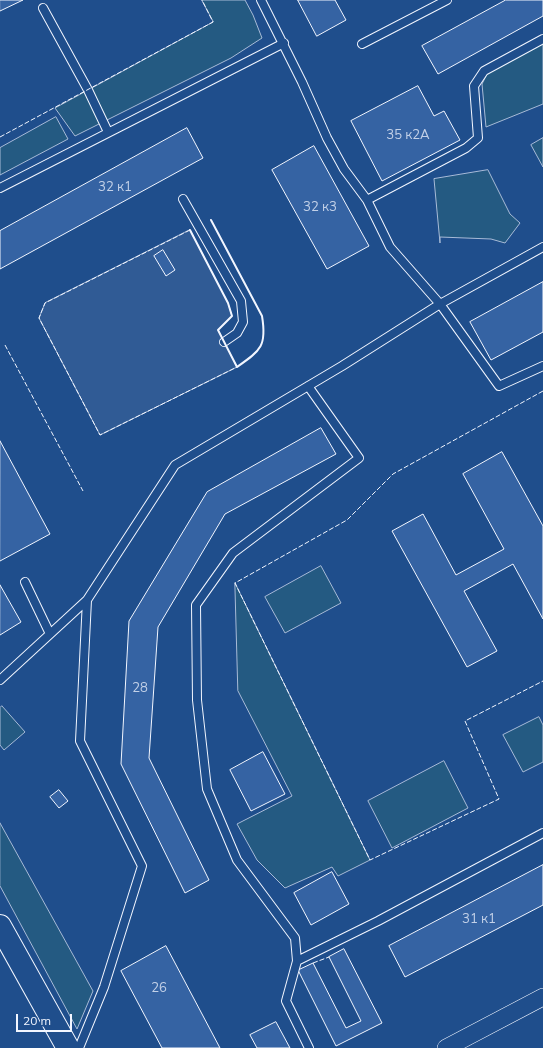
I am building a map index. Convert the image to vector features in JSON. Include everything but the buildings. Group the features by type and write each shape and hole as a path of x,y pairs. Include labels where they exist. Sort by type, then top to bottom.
{"main road":[{"path":"0,926 68,1048"}],"street":[{"path":"446,1048 543,997"}],"lane":[{"path":"261,0 284,43 327,138 344,169 367,200 390,247 440,304 499,386 543,366"},
{"path":"362,44 447,0"},
{"path":"43,8 88,90 108,132"},
{"path":"367,200 466,148 478,138 474,86 484,71 543,39"},
{"path":"0,188 284,43"},
{"path":"183,199 241,301 243,322 237,332 224,342"},
{"path":"0,680 87,600 175,466 440,304 543,247"},
{"path":"308,386 359,458 232,553 196,605 197,700 207,789 237,860 295,938 297,961 286,1001 309,1048"},
{"path":"24,582 50,634"},
{"path":"79,1048 104,987 142,866 80,741 87,600"},
{"path":"297,961 378,921 543,833"}],"shaded area":[{"path":"202,0 245,0 262,38 231,58 75,136 55,108 213,22"},
{"path":"543,43 543,104 486,127 482,84 487,74"},
{"path":"56,117 68,139 0,175 0,148"},
{"path":"543,138 543,167 531,145"},
{"path":"488,170 510,214 520,223 505,243 491,239 440,237 440,243 434,179"},
{"path":"190,230 228,303 232,316 218,330 237,367 100,435 39,318 45,303"},
{"path":"321,566 341,603 285,633 265,597"},
{"path":"235,583 370,860 338,876 332,867 285,888 257,860 237,824 292,796 238,691"},
{"path":"2,706 25,732 4,750 0,745 0,708"},
{"path":"539,717 543,725 543,762 523,772 503,735"},
{"path":"444,761 468,808 392,848 368,801"},
{"path":"0,823 93,991 77,1029 0,886"}],"fence":[{"path":"0,137 213,22 202,0"},
{"path":"190,230 45,303 39,318 100,435 237,367"},
{"path":"5,345 83,491"},
{"path":"543,391 393,474 347,520 235,583 370,860 499,799 465,721 543,681"},
{"path":"313,963 329,957"}],"wall":[{"path":"190,230 228,303 232,316 218,330 237,367 252,356 263,341 264,334 262,316 211,220"}]}
